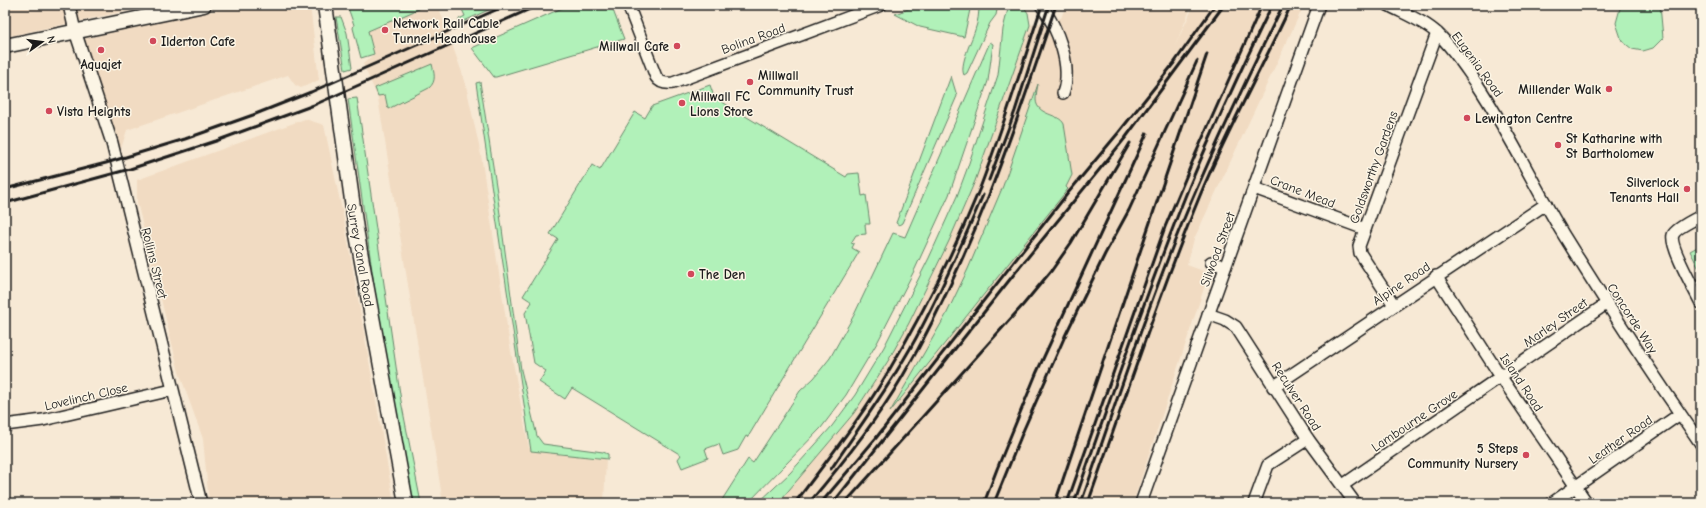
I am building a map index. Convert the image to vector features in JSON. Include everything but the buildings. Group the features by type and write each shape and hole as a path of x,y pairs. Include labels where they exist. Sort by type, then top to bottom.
{"street":[{"name":"Rollins Street","path":"69,5 75,31 112,143 201,503"},
{"path":"5,46 204,5"},
{"name":"Surrey Canal Road","path":"325,5 356,229 406,503"},
{"name":"Bolina Road","path":"628,5 658,80 663,83 673,83 881,5"},
{"path":"1041,5 1054,25 1064,55 1067,75 1063,93"},
{"name":"Silwood Street","path":"1141,503 1319,5"},
{"name":"Eugenia Road","path":"1388,5 1424,24 1437,33 1454,52 1487,98 1512,140 1546,204"},
{"name":"Goldsworthy Gardens","path":"1394,304 1360,253 1359,246 1437,33"},
{"name":"Crane Mead","path":"1254,188 1365,229"},
{"name":"Alpine Road","path":"1273,387 1394,304 1546,204"},
{"name":"Concorde Way","path":"1546,204 1606,304 1701,444"},
{"path":"1701,216 1673,234 1678,257 1701,303"},
{"path":"1211,262 1225,267"},
{"name":"Island Road","path":"1436,276 1501,377 1587,503"},
{"name":"Marley Street","path":"1501,377 1606,304"},
{"name":"Reculver Road","path":"1208,314 1225,320 1236,328 1308,439 1355,503"},
{"name":"Lambourne Grove","path":"1343,485 1501,377"},
{"name":"Lovelinch Close","path":"5,425 43,420 172,390"},
{"name":"Leather Road","path":"1552,503 1680,414"},
{"path":"1254,503 1268,465 1308,439"}],"shaded area":[{"path":"5,5 153,5 5,37"},
{"path":"241,5 310,5 319,80 301,88 295,85 288,75 127,130 119,155 78,40"},
{"path":"424,5 438,5 465,81 481,155 510,346 529,448 606,458 604,503 443,503 378,98 363,64 374,54 367,31"},
{"path":"1066,5 1192,5 1175,46 1194,5 1304,5 1194,239 1187,265 1209,273 1133,503 778,503 854,413 888,361 930,282 975,181 1030,25 1061,18"},
{"path":"305,119 324,125 345,225 394,503 209,503 203,439 179,372 137,202 137,180"}],"green space":[{"path":"347,5 417,5 419,9 368,31 374,54 361,58 353,28 354,25"},
{"path":"460,5 499,5 460,23 459,19 465,16"},
{"path":"569,5 611,5 624,39 496,77 494,77 472,48"},
{"path":"919,5 971,5 964,37 920,27 895,14"},
{"path":"979,5 998,5 996,15 990,23 967,73 964,75 964,59 977,24"},
{"path":"1009,5 1023,5 1028,13 1030,25 975,181 949,241 909,323 888,361 854,413 778,503 758,503 790,473 832,426 855,395 884,347 929,258 957,196 998,75 1003,29"},
{"path":"1621,5 1660,5 1663,38 1653,48 1643,51 1632,49 1622,41 1616,23"},
{"path":"336,17 341,17 347,33 352,68 345,70"},
{"path":"990,42 993,44 988,81 949,195 915,269 877,343 846,395 821,428 748,503 720,503 748,459 753,463 800,391 814,378 830,358 854,315 893,233 905,237"},
{"path":"432,64 434,80 432,85 388,109 385,95 378,96 375,88"},
{"path":"951,76 957,96 902,223 899,225 896,223"},
{"path":"480,82 497,192 521,370 537,436 543,444 603,452 608,454 608,459 531,451 476,83"},
{"path":"1038,84 1036,98 1037,105 1044,112 1058,118 1064,124 1072,175 1066,187 1068,189 890,412 946,315 968,269 1003,186"},
{"name":"The Den","path":"710,85 714,97 846,177 848,174 859,173 862,196 866,195 870,224 865,224 866,234 856,235 851,243 854,244 852,248 859,252 748,437 746,436 738,450 723,455 719,444 705,449 708,458 682,468 678,459 681,455 572,388 565,399 539,382 546,371 534,363 525,313 532,302 523,296 558,239 550,234 592,165 600,170 635,112 645,118 652,106"},
{"path":"357,98 401,401 421,503 413,503 396,424 376,299 348,99"},
{"path":"1701,245 1701,273 1690,251"}],"railway":[{"path":"5,189 106,163 185,139 253,115 311,92 507,5"},
{"path":"5,203 130,169 216,141 314,105 539,5"},
{"path":"795,503 878,389 901,350 937,282 960,235 980,188 1042,5"},
{"path":"989,180 1015,111 1049,5"},
{"path":"809,503 858,443 891,395 926,335 969,243 988,196 1056,5"},
{"path":"821,503 876,438 1068,193 1174,63 1215,5"},
{"path":"833,503 1015,273 1126,137 1224,5"},
{"path":"1067,503 1165,227 1196,153 1262,5"},
{"path":"1074,503 1144,305 1189,187 1229,95 1272,5"},
{"path":"1081,503 1140,333 1178,233 1255,61 1283,5"},
{"path":"1088,503 1157,308 1201,193 1222,145 1291,5"},
{"path":"1055,503 1207,54"},
{"path":"994,503 1024,429 1065,336 1105,254 1129,210 1197,61"},
{"path":"984,503 1036,374 1147,133"},
{"path":"845,503 1023,305 1052,270 1071,243 1130,143"},
{"path":"831,469 886,388 916,338 943,285 983,195"}],"place":[{"name":"Network Rail Cable Tunnel Headhouse","path":"385,30"},
{"name":"Ilderton Cafe","path":"153,41"},
{"name":"Millwall Cafe","path":"677,46"},
{"name":"Aquajet","path":"101,50"},
{"name":"Millwall Community Trust","path":"750,82"},
{"name":"Millender Walk","path":"1609,89"},
{"name":"Millwall FC Lions Store","path":"682,103"},
{"name":"Vista Heights","path":"49,111"},
{"name":"Lewington Centre","path":"1467,118"},
{"name":"St Katharine with St Bartholomew","path":"1558,145"},
{"name":"Silverlock Tenants Hall","path":"1687,189"},
{"name":"The Den","path":"691,274"},
{"name":"5 Steps Community Nursery","path":"1526,455"}]}
